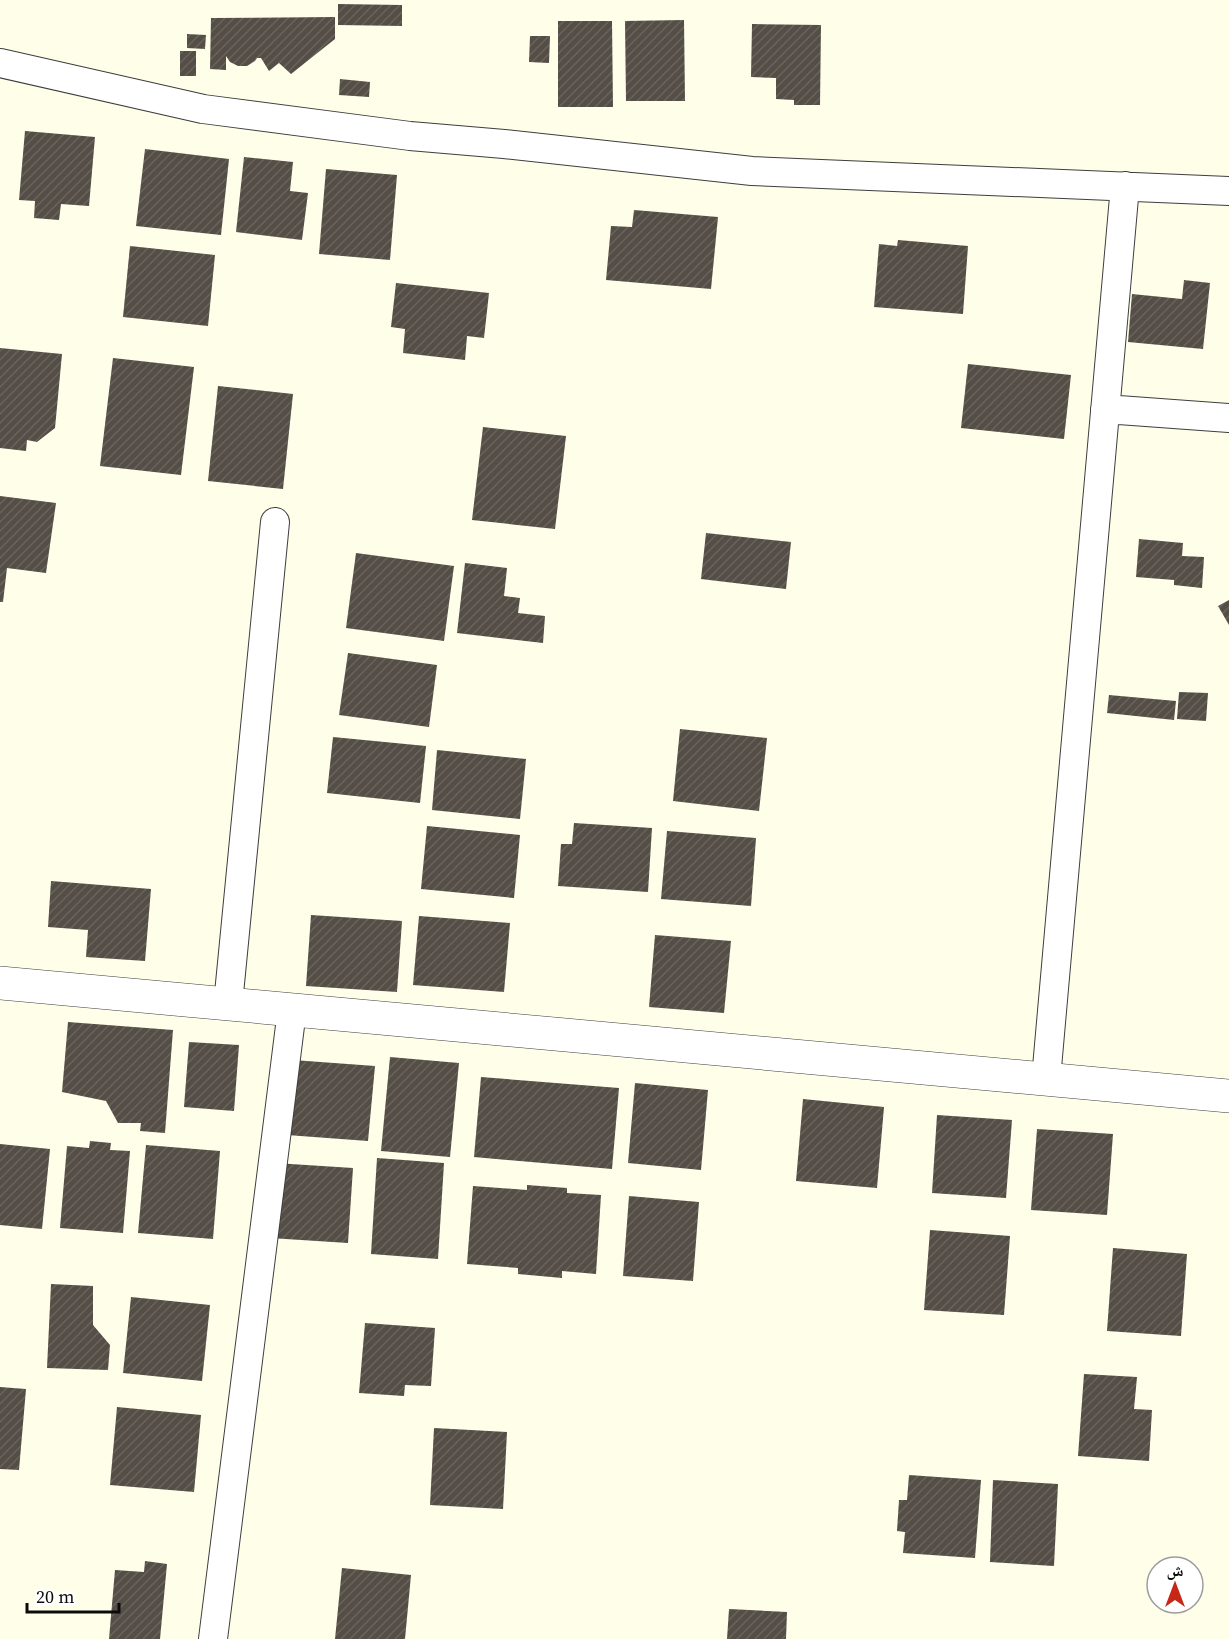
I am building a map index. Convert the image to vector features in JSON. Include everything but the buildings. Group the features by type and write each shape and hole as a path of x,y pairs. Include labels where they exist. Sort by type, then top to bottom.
{"street":[{"path":"0,63 203,109 410,136 752,171 1229,191"},
{"path":"1047,1079 1125,186"},
{"path":"1106,409 1229,418"},
{"path":"228,1004 275,522"},
{"path":"0,983 1229,1096"},
{"path":"213,1639 292,1010"}]}
